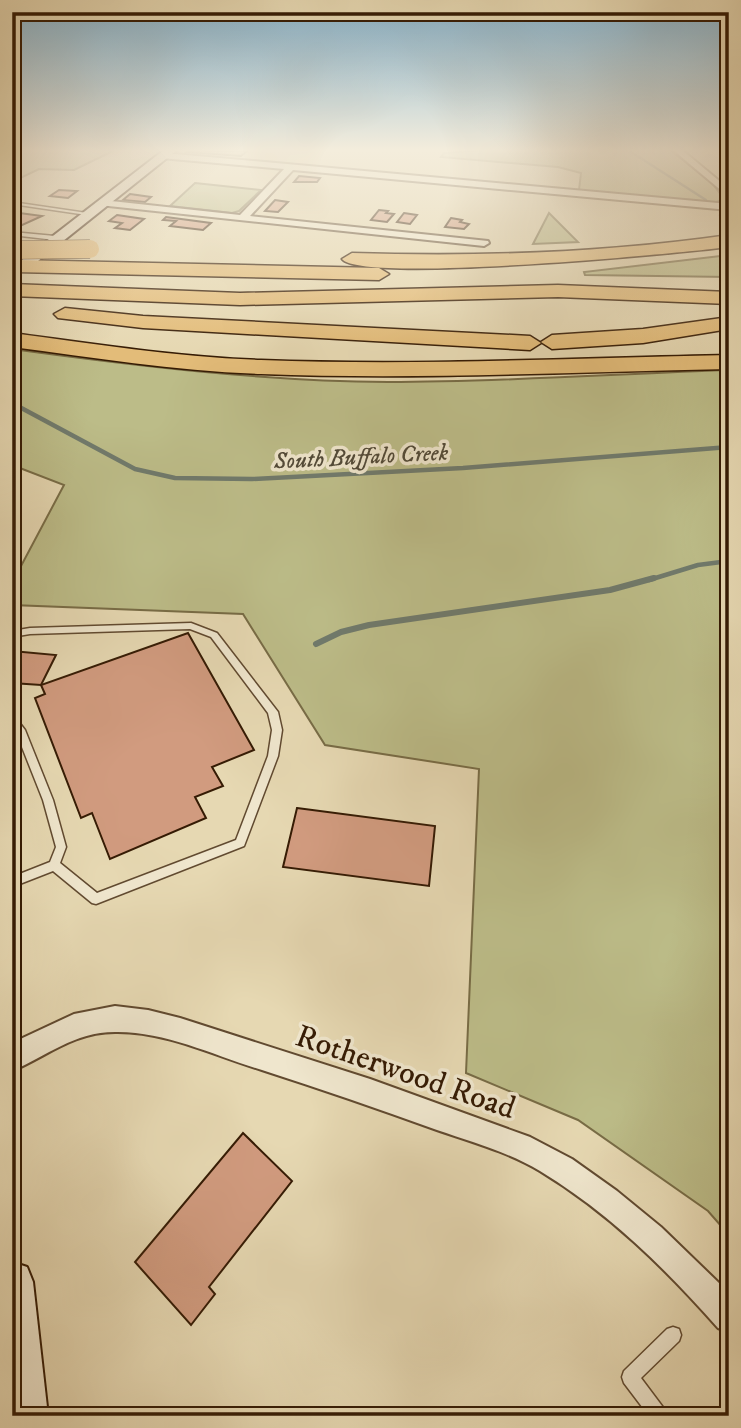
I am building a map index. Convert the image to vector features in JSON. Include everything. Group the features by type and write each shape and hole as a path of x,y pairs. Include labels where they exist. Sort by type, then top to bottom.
{"highway":[{"path":"15,264 90,249 478,262 617,254 729,241"},
{"path":"376,274 495,274 569,270 729,252"},
{"path":"15,264 729,281"},
{"path":"13,303 37,291 272,299 535,290 729,298"},
{"path":"13,303 307,312 530,309 680,315 729,321"},
{"path":"13,303 143,321 530,343"},
{"path":"76,348 530,343 643,336 729,321"},
{"path":"12,340 208,363 322,369 456,370 729,362"}],"main road":[{"path":"15,264 83,217"},
{"path":"12,1282 26,1416"}],"street":[{"path":"239,217 484,243"},
{"name":"Rotherwood Road","path":"12,1058 68,1028 113,1019 152,1023 360,1088 489,1134 560,1167 629,1217 703,1287 729,1317"}],"lane":[{"path":"12,233 55,238"},
{"path":"12,634 97,627 191,626 214,635 273,712 277,730 273,755 240,843 96,899 54,865"},
{"path":"12,720 20,730 48,800 61,848 54,865 12,882"},
{"path":"659,1416 630,1377 673,1335"}],"green space":[{"path":"547,217 553,217 578,242 533,244"},
{"path":"729,255 729,277 585,275 584,272"},
{"path":"12,349 200,372 341,381 473,381 729,370 729,1235 708,1211 578,1120 466,1073 479,769 325,745 243,614 12,605 12,583 64,485 12,465"}],"building":[{"path":"12,217 41,217 20,226 12,225"},
{"path":"115,217 144,219 130,230 115,228 122,223 109,221"},
{"path":"166,217 211,223 203,230 170,226 176,221 163,220"},
{"path":"374,217 392,217 387,222 371,220"},
{"path":"401,217 416,217 410,224 397,222"},
{"path":"451,218 469,224 464,229 445,227"},
{"path":"188,633 254,750 212,767 223,786 195,797 206,818 110,859 92,813 81,818 35,698 45,694 41,685"},
{"path":"12,651 56,655 41,685 12,683"},
{"path":"297,808 435,826 429,886 283,867"},
{"path":"243,1133 292,1181 209,1287 215,1294 191,1325 135,1262"}],"waterway":[{"path":"722,217 729,222"},
{"name":"South Buffalo Creek","path":"12,403 135,469 175,478 252,479 463,468 729,447"},
{"path":"649,580 698,565 729,561"},
{"path":"316,644 341,632 369,625 610,590 654,578"}]}
